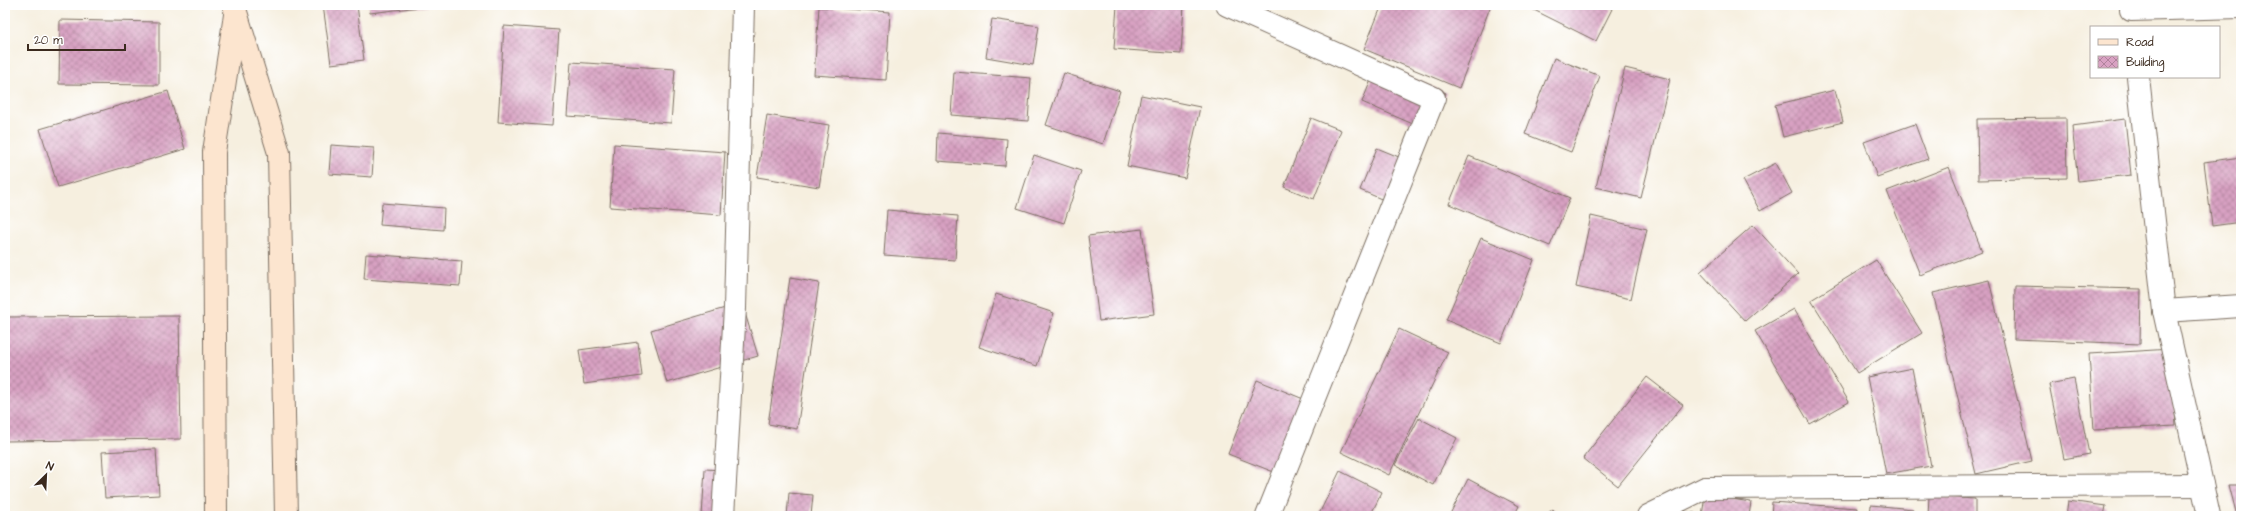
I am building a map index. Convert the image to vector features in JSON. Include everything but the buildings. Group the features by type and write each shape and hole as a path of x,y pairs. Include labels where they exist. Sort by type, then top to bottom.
{"street":[{"path":"723,516 735,308 743,5"},
{"path":"1228,5 1434,98 1266,516"},
{"path":"2131,14 2241,6"},
{"path":"216,516 214,152 235,7"},
{"path":"235,7 279,153 286,516"},
{"path":"2138,78 2164,311 2209,516"},
{"path":"2164,311 2241,306"},
{"path":"1648,516 1704,488 2202,485"}]}
